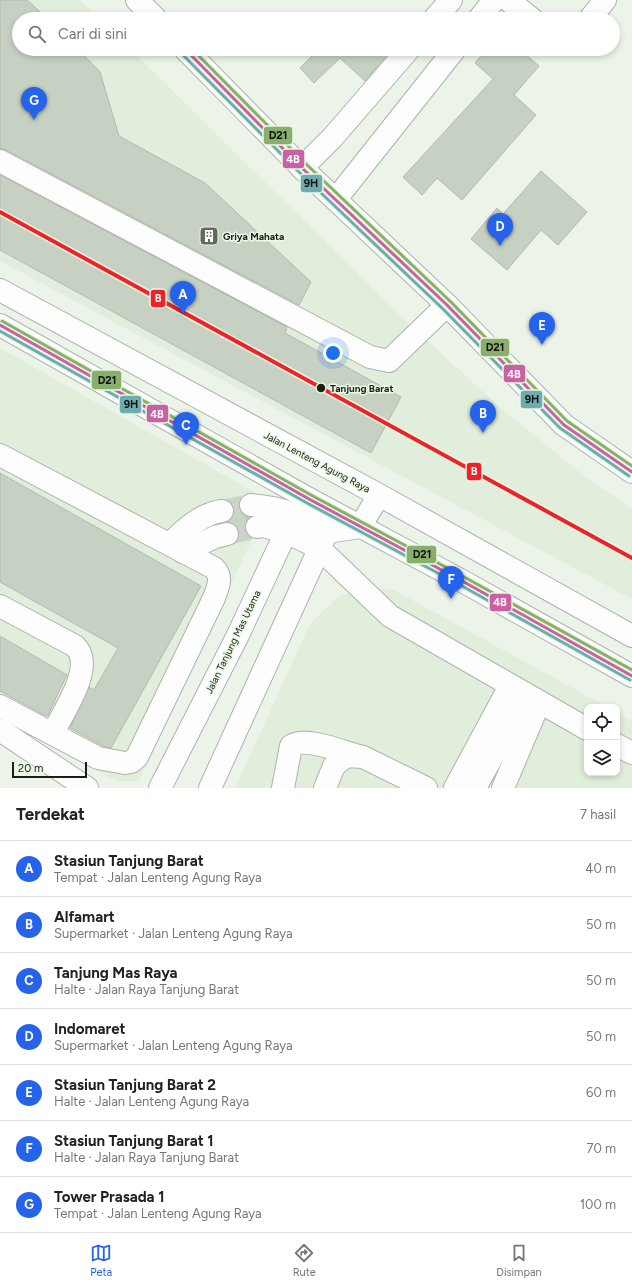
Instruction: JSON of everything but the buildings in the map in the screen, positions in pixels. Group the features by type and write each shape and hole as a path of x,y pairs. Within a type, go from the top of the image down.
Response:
{"main road":[{"path":"137,0 149,12"},
{"path":"440,12 451,0"},
{"path":"485,12 494,0"},
{"path":"508,0 523,12"},
{"path":"596,12 605,0"},
{"path":"192,56 302,168 447,305 564,425 632,472"},
{"path":"302,168 333,137 403,56"},
{"path":"336,199 449,56"},
{"path":"0,162 370,357 389,361 447,305"},
{"name":"Jalan Lenteng Agung Raya","path":"0,290 379,495 632,636"},
{"path":"0,325 297,515 323,540 390,616 584,727"},
{"path":"0,455 214,568 218,573 219,585 137,757 131,762 125,763 104,760 0,706"},
{"path":"210,788 323,540 360,527 379,495"},
{"path":"251,505 273,507 297,515 360,527 464,582 632,676"},
{"path":"176,548 181,532 197,520 214,512 222,511"},
{"path":"257,526 263,526 297,515"},
{"name":"Jalan Tanjung Mas Utama","path":"160,788 297,515"},
{"path":"176,548 227,534"},
{"path":"0,606 75,646 80,651 83,667 79,680 53,734"},
{"path":"455,788 525,694"},
{"path":"475,788 525,694"},
{"path":"502,788 525,694"},
{"path":"0,730 87,788"},
{"path":"283,788 291,746 296,742 306,742 363,757 426,788"},
{"path":"620,747 632,753"},
{"path":"325,788 334,766 346,756 363,757"}],"shaded area":[{"path":"0,0 80,0 92,12 12,12 12,56 137,56 409,324 502,409 582,474 632,509 632,599 0,261"},
{"path":"0,348 270,501 139,781 116,781 0,718"},
{"path":"363,588 394,590 602,704 584,704 584,776 620,776 620,714 632,721 632,788 235,788 310,624 338,597"}],"tunnel":[{"path":"222,511 251,505"},
{"path":"227,534 257,527"}],"transit line":[{"name":"9H","path":"184,56 299,172 443,309 560,428 629,476"},
{"name":"4B","path":"192,56 302,168 447,305 564,425 632,472"},
{"name":"D21","path":"199,56 306,164 451,302 567,421 632,466"},
{"name":"B","path":"0,212 632,558"},
{"name":"D21","path":"2,321 311,495 466,578 632,670"},
{"name":"4B","path":"0,325 309,499 464,582 632,676"},
{"name":"9H","path":"0,331 307,503 462,586 630,680"}],"place":[{"name":"Tower Prasada 1","path":"34,120"},
{"name":"Griya Mahata","path":"209,236"},
{"name":"Indomaret","path":"500,246"},
{"name":"Stasiun Tanjung Barat","path":"183,314"},
{"name":"Stasiun Tanjung Barat 2","path":"542,345"},
{"name":"Tanjung Barat","path":"321,388"},
{"name":"Alfamart","path":"483,433"},
{"name":"Tanjung Mas Raya","path":"186,445"},
{"name":"Stasiun Tanjung Barat 1","path":"451,599"}]}
